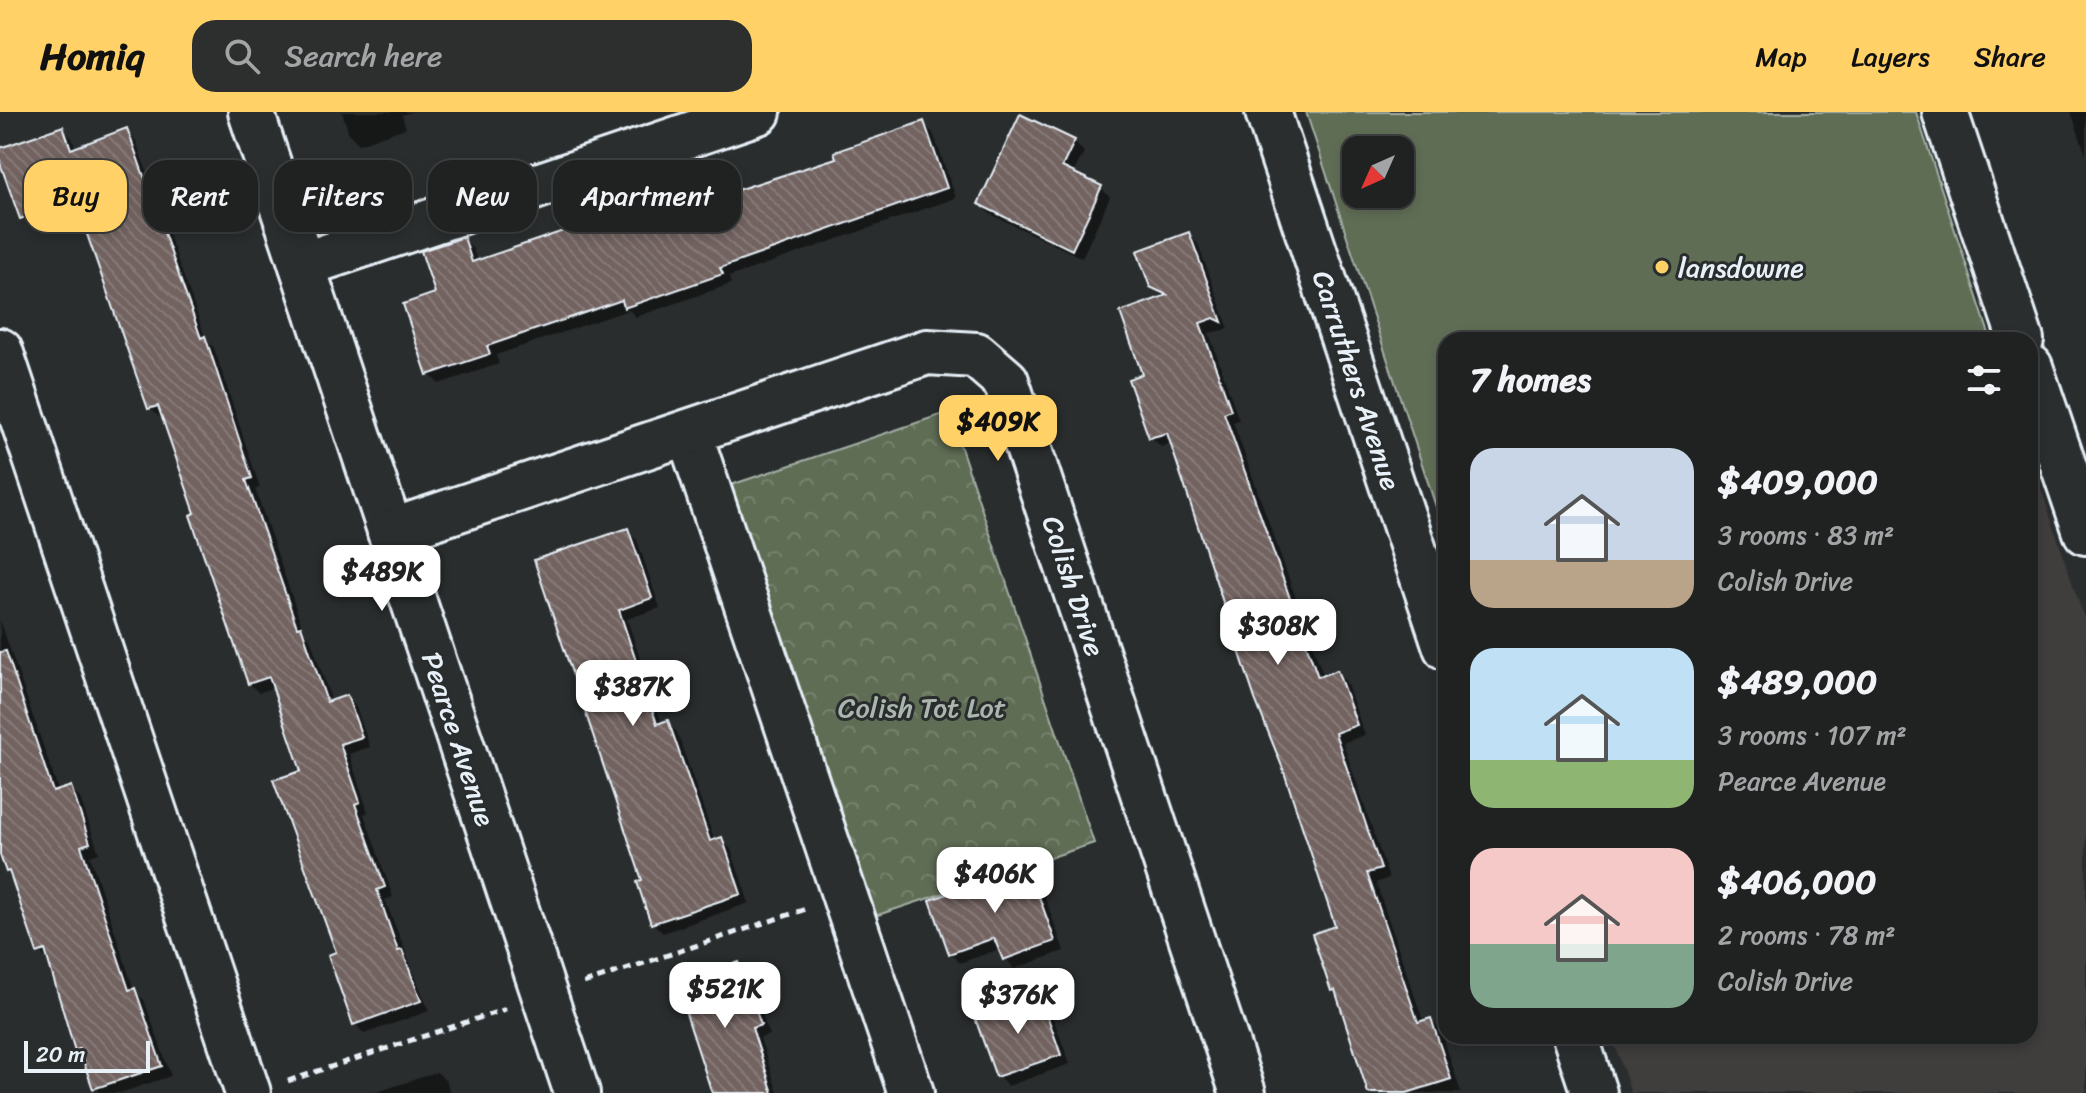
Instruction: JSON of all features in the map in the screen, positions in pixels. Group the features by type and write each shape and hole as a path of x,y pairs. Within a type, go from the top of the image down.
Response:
{"street":[{"name":"Pearce Avenue","path":"251,112 577,1093"},
{"path":"302,265 758,112"},
{"name":"Carruthers Avenue","path":"1268,112 1438,623"},
{"path":"1945,112 2018,332"},
{"path":"0,351 248,1093"},
{"name":"Colish Drive","path":"390,532 927,352 976,355 1006,381 1243,1093"},
{"path":"2038,391 2086,532"},
{"path":"689,433 911,1093"},
{"path":"1578,1044 1594,1093"}],"shaded area":[{"path":"2038,480 2086,624 2086,1093 1631,1093 1615,1044 2038,1044"}],"green space":[{"name":"lansdowne","path":"1306,112 1916,112 1988,332 1438,332 1438,513"},
{"name":"Colish Tot Lot","path":"949,412 1094,843 866,919 722,488"}],"building":[{"path":"1020,114 1075,140 1062,167 1102,186 1072,250 978,204"},
{"path":"924,121 947,188 720,268 723,274 624,308 622,300 487,346 490,354 427,375 403,304 435,293 421,251 464,237 472,262 560,232 741,232 741,189 836,158 834,152"},
{"path":"63,126 71,149 127,128 143,173 143,232 164,232 201,338 205,336 252,478 246,480 297,627 301,626 327,702 347,695 362,737 340,744 360,802 355,804 385,887 377,890 398,951 402,950 421,1001 353,1025 328,955 336,952 273,780 301,771 269,677 248,684 190,515 195,513 158,406 148,409 86,232 127,232 127,160 24,160 24,218 20,219 0,163 0,148"},
{"path":"1189,232 1222,322 1214,318 1200,323 1231,410 1224,413 1318,677 1337,670 1357,725 1335,733 1381,869 1367,873 1418,1022 1431,1018 1451,1079 1407,1093 1368,1093 1335,990 1331,991 1312,934 1335,926 1283,769 1255,699 1167,433 1149,438 1128,379 1142,374 1120,312 1167,295 1150,287 1137,251"},
{"path":"628,528 652,598 619,610 657,724 668,720 710,841 722,837 741,894 651,924 637,882 642,880 534,560"},
{"path":"6,651 53,792 71,786 90,843 81,846 129,990 135,988 162,1066 93,1089 79,1049 75,1051 45,950 37,953 9,871 6,872 0,855 0,652"},
{"path":"1028,866 1055,941 1003,960 994,938 949,954 930,900"},
{"path":"739,962 761,1025 752,1028 773,1093 712,1093 676,983"},
{"path":"1040,995 1061,1055 996,1077 975,1018"}],"place":[{"name":"lansdowne","path":"1662,267"}]}
